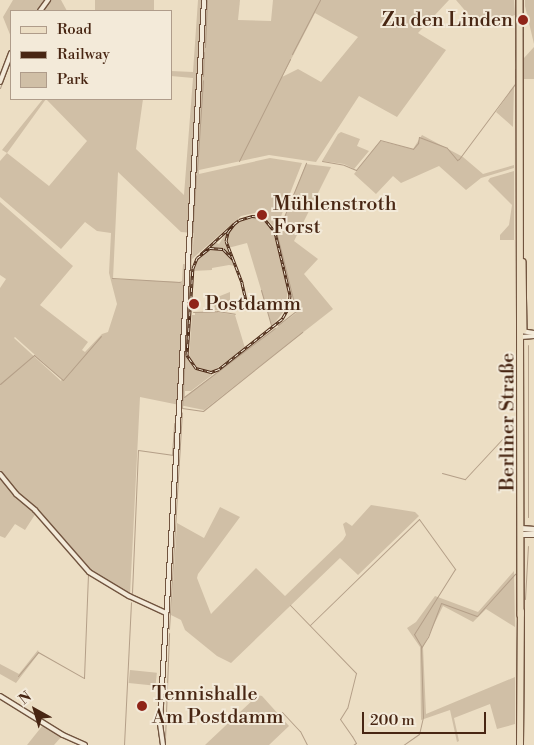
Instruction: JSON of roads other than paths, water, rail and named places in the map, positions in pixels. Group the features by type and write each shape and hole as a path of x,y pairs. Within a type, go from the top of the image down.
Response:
{"main road":[{"name":"Berliner Straße","path":"520,0 522,334 520,745"},
{"path":"522,528 534,529"},
{"path":"522,534 534,534"}],"street":[{"path":"163,745 160,724 166,613 204,0"},
{"path":"0,82 10,56"},
{"path":"522,334 534,334"},
{"path":"0,474 16,494 35,510 89,572 129,596 166,613"},
{"path":"0,696 63,735 85,745"}],"waterway":[{"path":"205,47 207,0"},
{"path":"292,54 320,0"},
{"path":"515,50 516,63"},
{"path":"203,76 204,52"},
{"path":"239,161 290,59"},
{"path":"0,88 10,61"},
{"path":"322,161 344,165 356,170 380,140 413,149 418,143 419,137 447,148 457,160 515,84 515,69"},
{"path":"197,170 203,80"},
{"path":"278,325 296,311 277,234 306,163"},
{"path":"190,269 196,175"},
{"path":"188,312 190,276"},
{"path":"112,278 180,282"},
{"path":"261,290 271,326"},
{"path":"193,312 217,311 235,314"},
{"path":"187,316 182,408 203,411 302,332"},
{"path":"184,397 275,328"},
{"path":"0,384 34,355 63,380 101,336"},
{"path":"528,345 528,517"},
{"path":"169,629 182,412"},
{"path":"132,593 138,450 172,455 174,423"},
{"path":"442,473 465,479 504,437 511,435"},
{"path":"310,625 419,519 455,569 414,634 421,646 423,717 419,734 403,745"},
{"path":"525,599 528,546"},
{"path":"18,676 38,652 84,678 88,574"},
{"path":"421,648 428,637 441,603 477,616 515,574"},
{"path":"124,745 131,602"},
{"path":"290,605 356,673 347,708 340,719 356,743 353,745"},
{"path":"165,739 169,633"},
{"path":"282,712 300,731 307,745"}],"railway":[{"path":"201,254 234,224 239,220 252,216 263,217 275,232 290,295 289,307 282,319 219,369 211,372 196,368 187,355 193,268 197,258 210,248 223,249 233,259 226,241 228,232 234,224"},
{"path":"233,259 242,283 248,308"}],"place":[{"name":"Zu den Linden","path":"523,20"},
{"name":"Mühlenstroth Forst","path":"262,215"},
{"name":"Postdamm","path":"194,304"},
{"name":"Tennishalle Am Postdamm","path":"142,706"}]}
